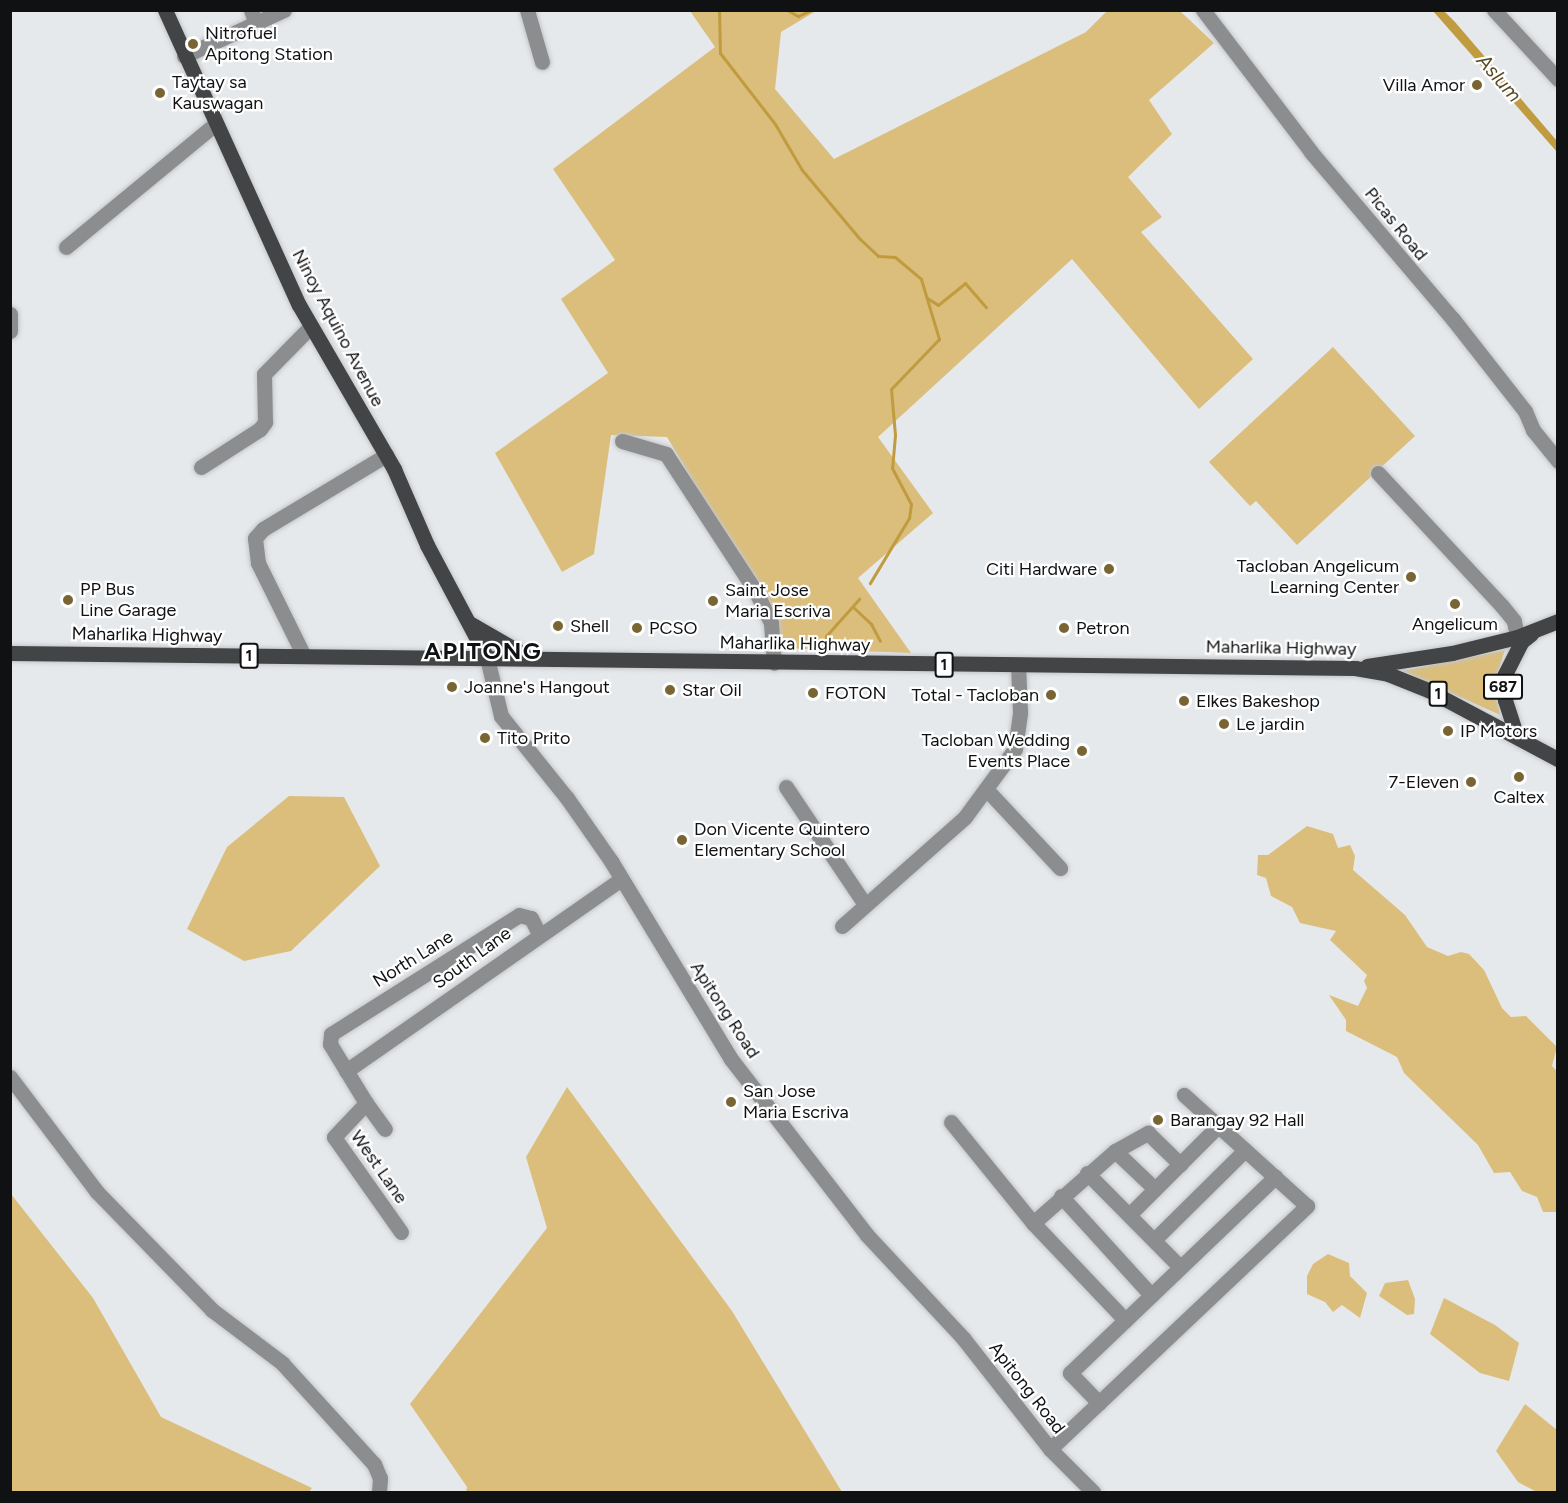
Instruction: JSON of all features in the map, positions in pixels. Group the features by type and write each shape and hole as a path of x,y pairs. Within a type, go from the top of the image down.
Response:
{"main road":[{"name":"Ninoy Aquino Avenue","path":"165,10 215,124 311,326 386,455 464,618 487,658"},
{"path":"464,618 496,642 533,658"},
{"name":"687","path":"1355,668 1435,657 1517,637 1557,621"},
{"name":"687","path":"1516,734 1504,700 1504,676 1521,642 1535,631"},
{"name":"Maharlika Highway","path":"10,654 1355,668 1408,681 1516,734 1557,759"}],"street":[{"path":"184,56 254,17 284,10"},
{"path":"527,10 542,62"},
{"name":"Picas Road","path":"1203,10 1311,152 1452,318 1525,411 1533,430 1557,459"},
{"path":"1501,13 1557,79"},
{"path":"66,247 215,124"},
{"path":"10,314 10,331"},
{"path":"201,467 261,429 265,422 264,374 311,326"},
{"path":"622,441 666,454 756,592 771,623 774,663"},
{"path":"304,656 258,563 255,538 263,529 386,455"},
{"path":"1378,473 1502,606 1514,621 1517,637"},
{"name":"Apitong Road","path":"487,658 501,716 567,798 621,879 731,1059 867,1235 963,1338 1050,1449 1093,1492"},
{"path":"842,926 864,903 965,816 987,790 1016,748 1020,712 1018,665"},
{"path":"786,787 864,903"},
{"path":"987,790 1060,868"},
{"name":"South Lane","path":"346,1071 539,934 621,879"},
{"name":"North Lane","path":"329,1038 519,915 531,918 539,934"},
{"name":"West Lane","path":"329,1038 366,1103 334,1137 401,1232"},
{"path":"10,1077 97,1192 212,1310 282,1363 374,1464 380,1478 379,1492"},
{"path":"1050,1449 1307,1206 1184,1095"},
{"path":"366,1103 385,1129"},
{"path":"951,1122 1033,1223 1125,1320"},
{"path":"1129,1215 1218,1126"},
{"path":"1033,1223 1115,1150 1148,1133 1180,1164"},
{"path":"1115,1150 1155,1189"},
{"path":"1154,1240 1245,1150"},
{"path":"1087,1173 1180,1267"},
{"path":"1099,1403 1070,1373 1275,1177"},
{"path":"1061,1196 1151,1295"}],"shaded area":[{"path":"690,11 816,11 781,32 775,89 834,159 1086,32 1107,11 1180,11 1214,43 1149,100 1172,134 1128,177 1162,217 1141,232 1253,359 1199,409 1072,259 878,437 933,513 858,578 911,653 778,648 774,618 667,437 611,435 594,554 562,572 495,453 608,373 561,299 615,260 553,169 715,47"},
{"path":"1333,347 1415,436 1297,545 1256,501 1250,506 1209,462"},
{"path":"1505,650 1494,684 1500,715 1402,671"},
{"path":"289,796 344,797 380,866 291,951 244,961 187,929 227,847"},
{"path":"1307,826 1333,834 1338,848 1350,845 1355,856 1353,870 1405,915 1427,947 1448,956 1461,952 1469,954 1484,970 1502,1008 1511,1017 1526,1016 1557,1047 1552,1066 1558,1072 1557,1212 1543,1212 1537,1197 1522,1191 1510,1172 1494,1173 1478,1145 1404,1073 1397,1057 1346,1031 1346,1020 1329,995 1358,1006 1367,988 1364,981 1367,975 1330,940 1336,931 1300,923 1292,907 1271,896 1266,878 1257,875 1258,855 1268,855"},
{"path":"567,1087 732,1311 842,1492 466,1492 467,1487 410,1404 547,1228 526,1157"},
{"path":"11,1194 93,1298 161,1417 312,1488 309,1492 11,1492"},
{"path":"1328,1254 1349,1263 1350,1276 1367,1293 1360,1318 1342,1305 1333,1312 1325,1302 1307,1294 1307,1276 1313,1264"},
{"path":"1408,1280 1415,1299 1414,1314 1407,1315 1379,1296 1385,1283"},
{"path":"1444,1298 1495,1325 1519,1343 1509,1381 1480,1373 1430,1334"},
{"path":"1525,1404 1557,1430 1557,1492 1537,1492 1518,1482 1496,1451"}],"water":[{"name":"Aslum","path":"1433,11 1444,11 1455,22 1557,141 1557,152"}],"waterway":[{"path":"719,10 720,53 775,124 802,170 860,239 878,256 895,257 921,279 939,339 891,389 895,435 892,468 911,504 909,518 870,583"},
{"path":"787,10 798,16 811,10"},
{"path":"927,298 938,305 965,283 986,307"},
{"path":"827,641 826,636 859,599"},
{"path":"853,607 871,624 880,641"}],"place":[{"name":"Nitrofuel Apitong Station","path":"193,44"},
{"name":"Villa Amor","path":"1477,85"},
{"name":"Taytay sa Kauswagan","path":"160,93"},
{"name":"Citi Hardware","path":"1109,569"},
{"name":"Tacloban Angelicum Learning Center","path":"1411,577"},
{"name":"PP Bus Line Garage","path":"68,600"},
{"name":"Saint Jose Maria Escriva","path":"713,601"},
{"name":"Angelicum","path":"1455,604"},
{"name":"Shell","path":"558,626"},
{"name":"PCSO","path":"637,628"},
{"name":"Petron","path":"1064,628"},
{"name":"Joanne's Hangout","path":"452,687"},
{"name":"Star Oil","path":"670,690"},
{"name":"FOTON","path":"813,693"},
{"name":"Total - Tacloban","path":"1051,695"},
{"name":"Elkes Bakeshop","path":"1184,701"},
{"name":"Le jardin","path":"1224,724"},
{"name":"IP Motors","path":"1448,731"},
{"name":"Tito Prito","path":"485,738"},
{"name":"Tacloban Wedding Events Place","path":"1082,751"},
{"name":"Caltex","path":"1519,777"},
{"name":"7-Eleven","path":"1471,782"},
{"name":"Don Vicente Quintero Elementary School","path":"682,840"},
{"name":"San Jose Maria Escriva","path":"731,1102"},
{"name":"Barangay 92 Hall","path":"1158,1120"}],"district":[{"name":"APITONG","path":"483,651"}]}
